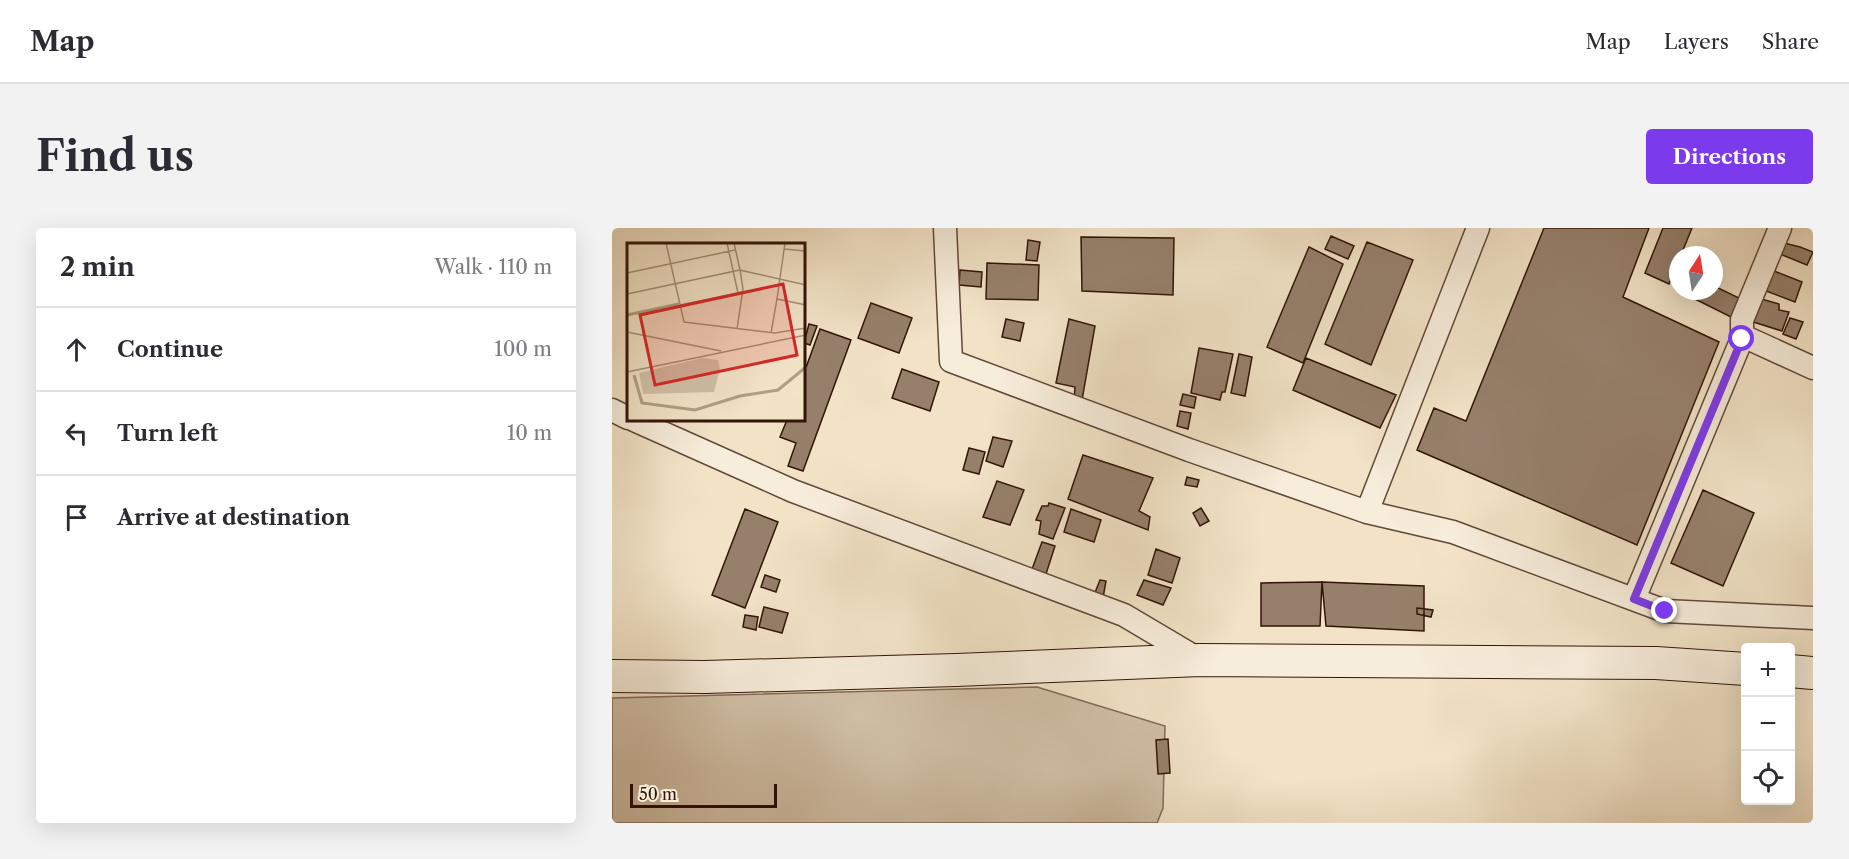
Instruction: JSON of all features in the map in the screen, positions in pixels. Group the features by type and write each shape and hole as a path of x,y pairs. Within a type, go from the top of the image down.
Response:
{"street":[{"path":"945,228 951,361 1189,450 1367,512 1453,532 1665,611 1813,618"},
{"path":"1367,512 1478,228"},
{"path":"1634,599 1742,339 1742,320 1779,228"},
{"path":"1742,339 1743,336 1813,368"},
{"path":"612,410 627,418"},
{"path":"638,422 793,491 1124,615 1200,660"},
{"path":"612,676 704,677 1200,660 1656,663 1741,669"},
{"path":"1795,671 1813,673"}],"shaded area":[{"path":"1037,687 1165,726 1163,808 1157,823 612,823 612,698"}],"building":[{"path":"1544,228 1649,228 1623,297 1719,342 1637,545 1417,450 1434,408 1466,421"},
{"path":"1663,228 1692,228 1685,246 1669,246 1669,284 1645,273"},
{"path":"1331,236 1354,246 1348,259 1325,249"},
{"path":"1081,237 1174,238 1173,295 1082,291"},
{"path":"1028,240 1040,242 1037,261 1026,260"},
{"path":"1367,242 1413,260 1371,365 1325,344"},
{"path":"1780,242 1813,252 1807,265 1775,252"},
{"path":"1309,247 1343,264 1303,363 1267,347"},
{"path":"987,263 1039,265 1038,300 986,299"},
{"path":"1769,269 1802,282 1795,302 1761,289"},
{"path":"960,270 982,272 981,287 959,285"},
{"path":"1723,290 1739,298 1731,317 1697,300 1723,300"},
{"path":"1758,298 1779,304 1779,310 1789,312 1782,331 1750,321"},
{"path":"871,303 912,318 899,353 858,338"},
{"path":"1790,318 1803,322 1796,339 1783,334"},
{"path":"1006,319 1024,323 1020,341 1002,337"},
{"path":"1069,319 1095,326 1082,400 1074,400 1075,387 1056,383"},
{"path":"809,324 817,326 810,345 806,344"},
{"path":"820,329 851,340 803,471 788,466 796,443 780,437 786,422 806,422 806,368"},
{"path":"1199,348 1233,354 1225,392 1222,392 1220,400 1191,393"},
{"path":"1239,354 1252,357 1245,396 1231,393"},
{"path":"1306,358 1396,395 1380,428 1293,390"},
{"path":"902,369 939,382 930,411 892,398"},
{"path":"1183,394 1196,397 1194,408 1180,405"},
{"path":"1180,411 1191,413 1188,429 1177,426"},
{"path":"993,437 1012,441 1003,467 986,461"},
{"path":"969,448 985,452 979,474 963,470"},
{"path":"1083,455 1153,478 1139,511 1150,517 1148,530 1068,499"},
{"path":"1187,477 1199,480 1197,487 1185,485"},
{"path":"997,481 1024,490 1010,525 983,517"},
{"path":"1703,490 1754,513 1723,586 1671,563"},
{"path":"1049,503 1065,508 1053,539 1039,534 1041,521 1036,520 1042,506 1048,506"},
{"path":"1201,508 1209,521 1200,526 1193,513"},
{"path":"745,509 778,522 745,608 712,595"},
{"path":"1071,509 1101,520 1094,542 1064,532"},
{"path":"1042,542 1055,546 1045,577 1031,572"},
{"path":"1156,549 1180,558 1172,583 1148,575"},
{"path":"765,575 780,580 776,592 761,587"},
{"path":"1100,580 1106,581 1103,598 1094,595"},
{"path":"1144,580 1171,588 1163,605 1137,595"},
{"path":"1322,582 1320,626 1261,626 1261,583"},
{"path":"1322,582 1424,586 1424,631 1326,626"},
{"path":"764,607 788,613 782,633 759,627"},
{"path":"1417,608 1433,610 1431,617 1417,614"},
{"path":"745,615 758,617 756,630 743,627"},
{"path":"1168,739 1170,773 1158,774 1156,740"}],"route":[{"path":"1665,611 1634,599 1742,339"}]}
